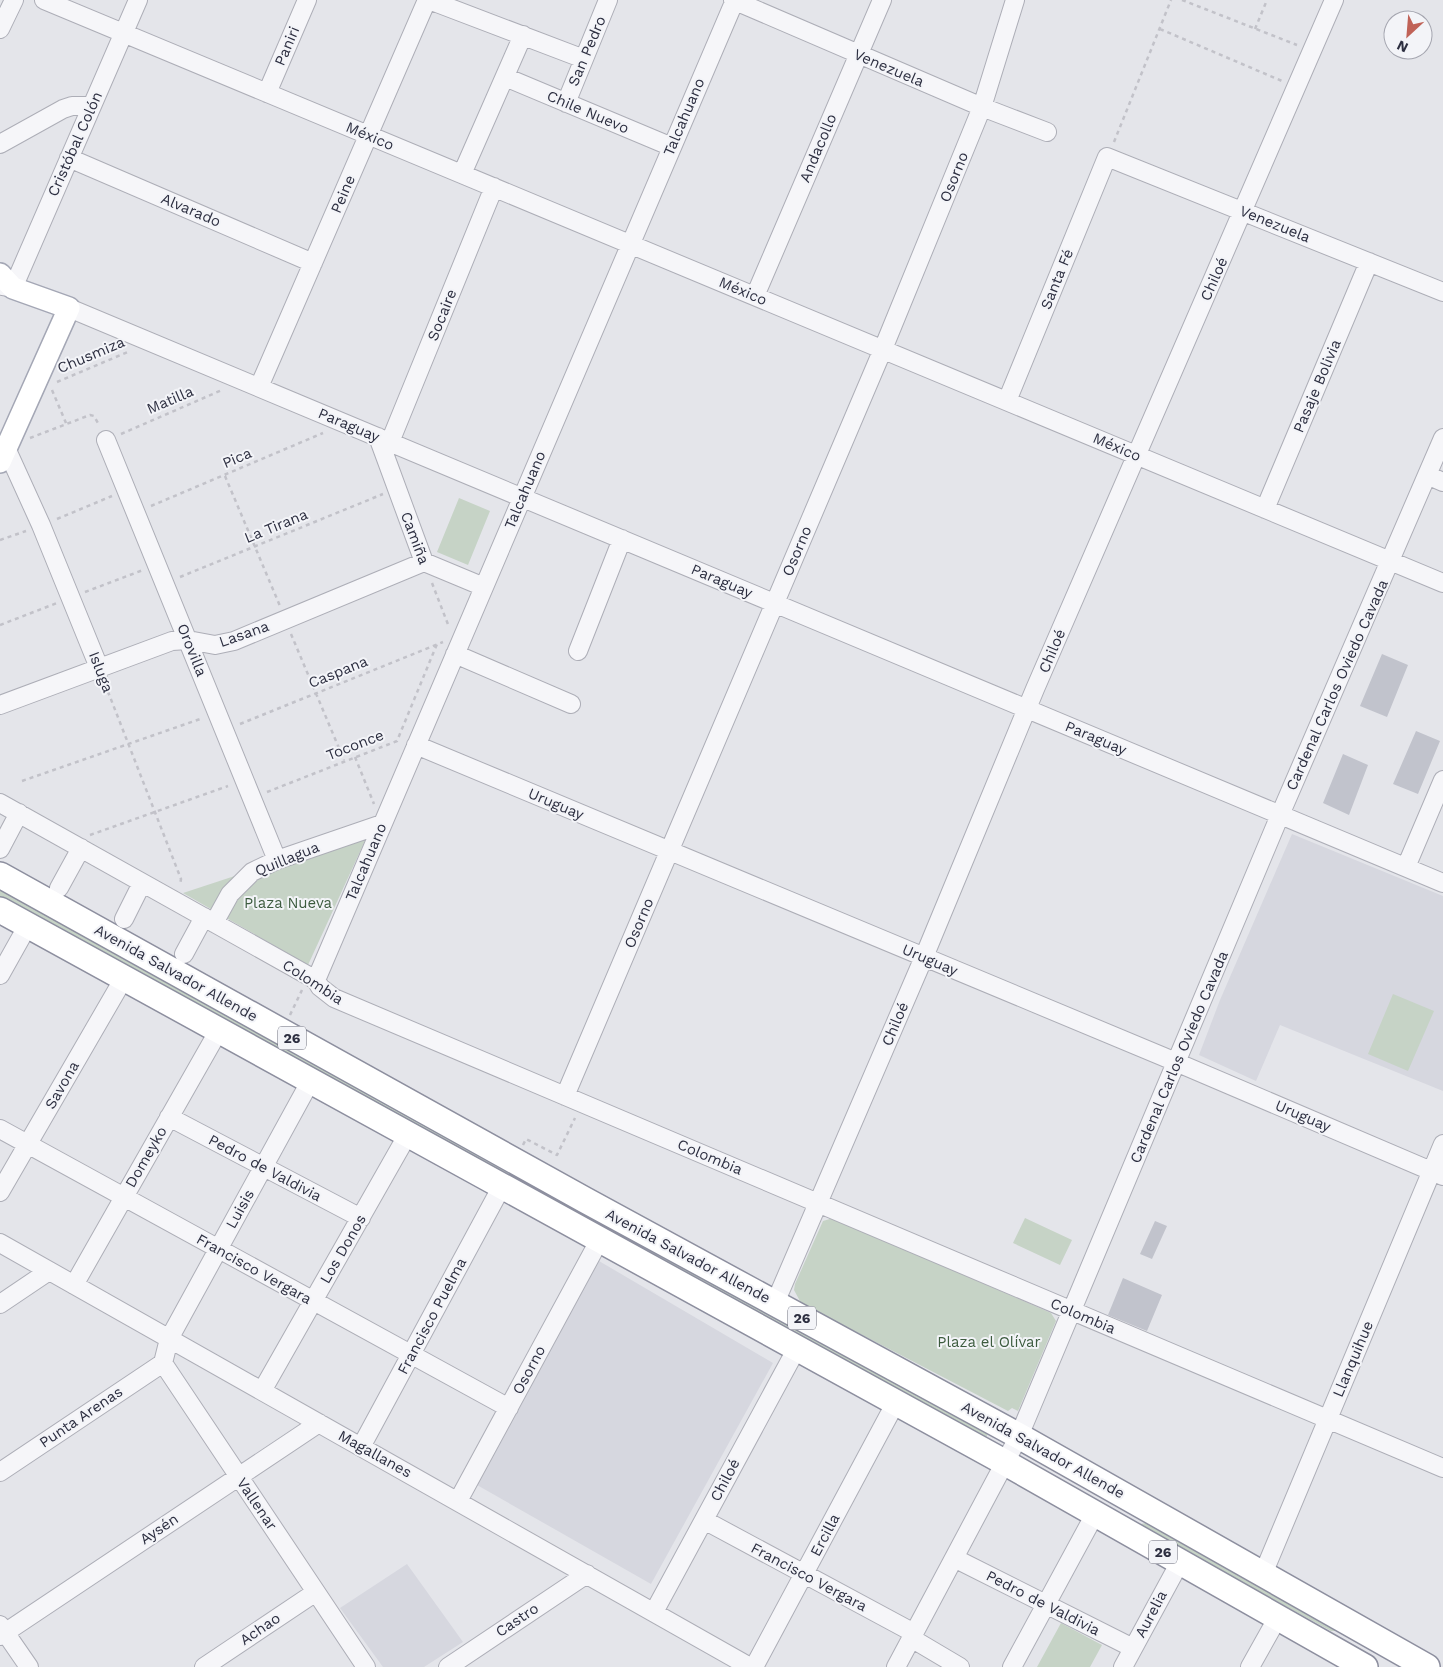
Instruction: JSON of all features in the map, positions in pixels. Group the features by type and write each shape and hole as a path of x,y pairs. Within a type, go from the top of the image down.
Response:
{"highway":[{"name":"Avenida Salvador Allende","path":"0,875 515,1161 1019,1436 1427,1667"},
{"name":"Avenida Salvador Allende","path":"0,910 896,1402 1365,1667"}],"main road":[{"name":"Paraguay","path":"4,282 70,308"},
{"path":"3,455 70,308"}],"street":[{"path":"0,30 14,0"},
{"name":"México","path":"44,0 1443,583"},
{"name":"Cristóbal Colón","path":"4,282 69,158 138,0"},
{"name":"Paniri","path":"267,93 308,0"},
{"path":"428,0 584,59"},
{"name":"Peine","path":"252,384 313,263 428,0"},
{"name":"San Pedro","path":"566,102 608,0"},
{"name":"Venezuela","path":"734,0 858,55 1047,132"},
{"name":"Talcahuano","path":"312,978 382,824 457,643 484,587 734,0"},
{"name":"Andacollo","path":"754,296 882,0"},
{"name":"Osorno","path":"565,1096 883,349 982,107 1015,0"},
{"name":"Chiloé","path":"775,1303 924,958 1027,709 1136,455 1244,212 1334,0"},
{"path":"462,174 523,36"},
{"name":"Chile Nuevo","path":"505,77 672,147"},
{"path":"0,144 63,109 72,106 92,106"},
{"name":"Venezuela","path":"1107,157 1443,292"},
{"name":"Santa Fé","path":"1007,401 1107,157"},
{"name":"Alvarado","path":"69,158 313,263"},
{"name":"Socaire","path":"384,440 494,187"},
{"name":"Pasaje Bolivia","path":"1265,509 1369,262"},
{"name":"Paraguay","path":"70,308 1443,883"},
{"name":"Cardenal Carlos Oviedo Cavada","path":"896,1667 1019,1436 1280,815 1391,562 1435,479 1443,438"},
{"name":"Orovilla","path":"106,440 277,860"},
{"name":"Camiña","path":"384,440 396,489 424,562"},
{"name":"Isluga","path":"3,455 42,525 100,670"},
{"path":"578,651 622,539"},
{"path":"424,562 484,587"},
{"name":"Lasana","path":"0,706 100,670 162,644 179,640 215,645 234,641 424,562"},
{"path":"457,643 571,704"},
{"name":"Uruguay","path":"416,745 1177,1062 1437,1174"},
{"path":"1406,867 1443,780"},
{"name":"Colombia","path":"0,802 82,843 142,883 312,978 334,998 1443,1468"},
{"path":"0,849 19,813"},
{"name":"Quillagua","path":"184,954 244,878 277,860 382,824"},
{"path":"59,888 82,843"},
{"path":"124,919 142,883"},
{"path":"0,975 28,925"},
{"name":"Savona","path":"0,1192 124,978"},
{"name":"Domeyko","path":"74,1285 219,1030"},
{"name":"Luisis","path":"169,1339 311,1080"},
{"name":"Pedro de Valdivia","path":"169,1117 360,1218"},
{"name":"Francisco Vergara","path":"0,1129 509,1408"},
{"name":"Los Donos","path":"262,1391 408,1134"},
{"name":"Llanquihue","path":"1263,1574 1327,1420 1437,1174 1443,1144"},
{"name":"Francisco Puelma","path":"362,1446 502,1186"},
{"name":"Osorno","path":"458,1501 600,1239"},
{"name":"Magallanes","path":"0,1243 750,1667"},
{"path":"0,1304 49,1271"},
{"path":"163,1363 169,1339"},
{"name":"Chiloé","path":"654,1612 797,1348"},
{"name":"Punta Arenas","path":"0,1472 163,1363"},
{"name":"Vallenar","path":"163,1363 366,1667"},
{"name":"Ercilla","path":"754,1667 896,1402"},
{"name":"Aysén","path":"2,1631 319,1423"},
{"path":"1012,1667 1095,1514"},
{"name":"Francisco Vergara","path":"704,1520 804,1574 912,1636 960,1667"},
{"name":"Pedro de Valdivia","path":"954,1558 1133,1648"},
{"name":"Aurelia","path":"1123,1667 1180,1562"},
{"name":"Castro","path":"448,1667 587,1574"},
{"name":"Achao","path":"204,1667 316,1592"},
{"path":"1250,1667 1278,1617"},
{"path":"2,1631 29,1667"}],"path":[{"path":"1107,157 1171,0"},
{"path":"1182,0 1312,51"},
{"path":"1256,29 1267,0"},
{"path":"1160,29 1298,86"},
{"name":"Chusmiza","path":"66,424 50,385 151,342"},
{"name":"Matilla","path":"106,440 252,384"},
{"path":"3,455 66,424 92,415"},
{"name":"Pica","path":"136,512 345,423"},
{"name":"La Tirana","path":"165,584 396,489"},
{"path":"0,540 127,490"},
{"name":"Camiña","path":"424,562 457,643"},
{"name":"Caspana","path":"224,731 437,644 457,643"},
{"name":"Toconce","path":"252,799 397,740 437,644"},
{"name":"Isluga","path":"100,670 181,879 173,900"},
{"path":"22,781 217,713"},
{"path":"355,757 382,824"},
{"path":"82,843 154,813 244,780"},
{"path":"281,1032 312,978"},
{"path":"515,1161 526,1139 557,1155 583,1103"}],"shaded area":[{"path":"1292,834 1443,896 1443,1091 1280,1025 1256,1081 1199,1055 1220,1000"},
{"path":"599,1261 773,1363 651,1584 477,1485"},
{"path":"407,1564 463,1642 424,1667 383,1667 340,1608"}],"green space":[{"path":"459,498 490,511 468,565 437,552"},
{"name":"Plaza Nueva","path":"369,832 308,965 183,893"},
{"path":"0,886 988,1433 985,1440 0,897"},
{"path":"1393,994 1434,1011 1408,1071 1368,1054"},
{"name":"Plaza el Olívar","path":"833,1218 1051,1313 1056,1321 1018,1411 1012,1408 1008,1411 801,1303 794,1290 795,1284 823,1221"},
{"path":"1025,1218 1072,1240 1060,1265 1013,1243"},
{"path":"1147,1523 1333,1625 1338,1631 1331,1631 1141,1527 1140,1524"},
{"path":"1061,1623 1102,1645 1090,1667 1037,1667"}],"building":[{"path":"1382,654 1408,665 1387,717 1360,706"},
{"path":"1416,731 1440,741 1418,794 1393,784"},
{"path":"1343,754 1368,765 1349,815 1323,803"},
{"path":"1155,1221 1167,1226 1152,1259 1140,1254"},
{"path":"1123,1278 1162,1295 1147,1331 1108,1315"}]}
